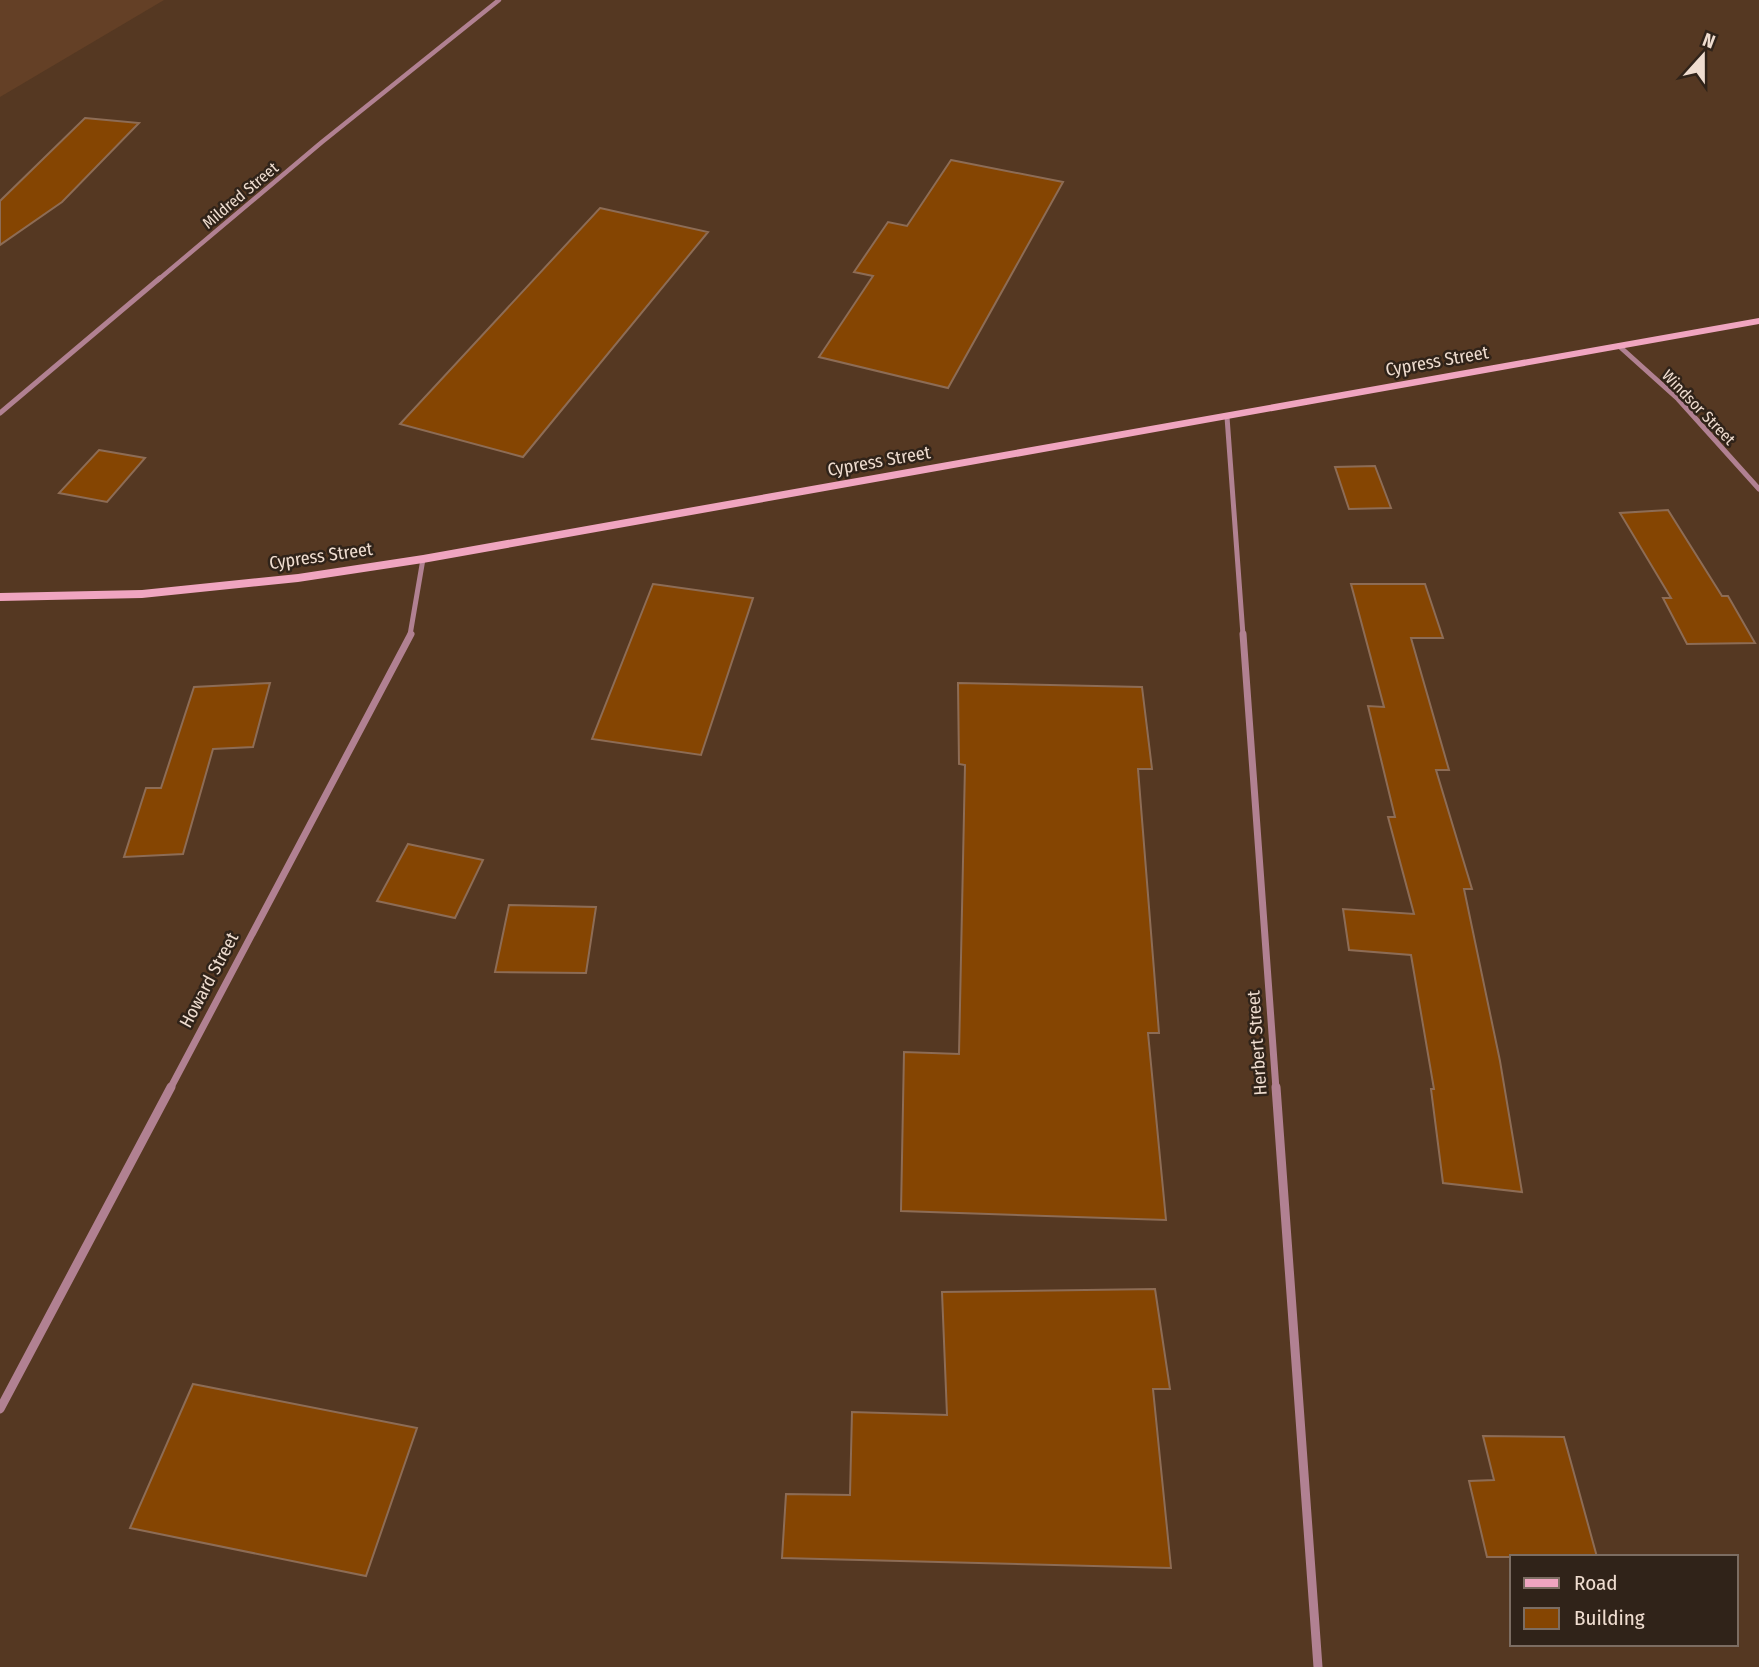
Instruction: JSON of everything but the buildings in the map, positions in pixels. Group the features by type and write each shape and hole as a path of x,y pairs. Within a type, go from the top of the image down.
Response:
{"street":[{"name":"Mildred Street","path":"0,413 322,142 499,0"},
{"name":"Cypress Street","path":"0,597 142,594 298,578 423,559 1759,321"},
{"name":"Windsor Street","path":"1619,346 1678,399 1759,489"},
{"name":"Herbert Street","path":"1227,417 1318,1667"},
{"name":"Howard Street","path":"0,1409 413,630 423,559"}],"shaded area":[{"path":"0,0 164,0 0,97"}]}
